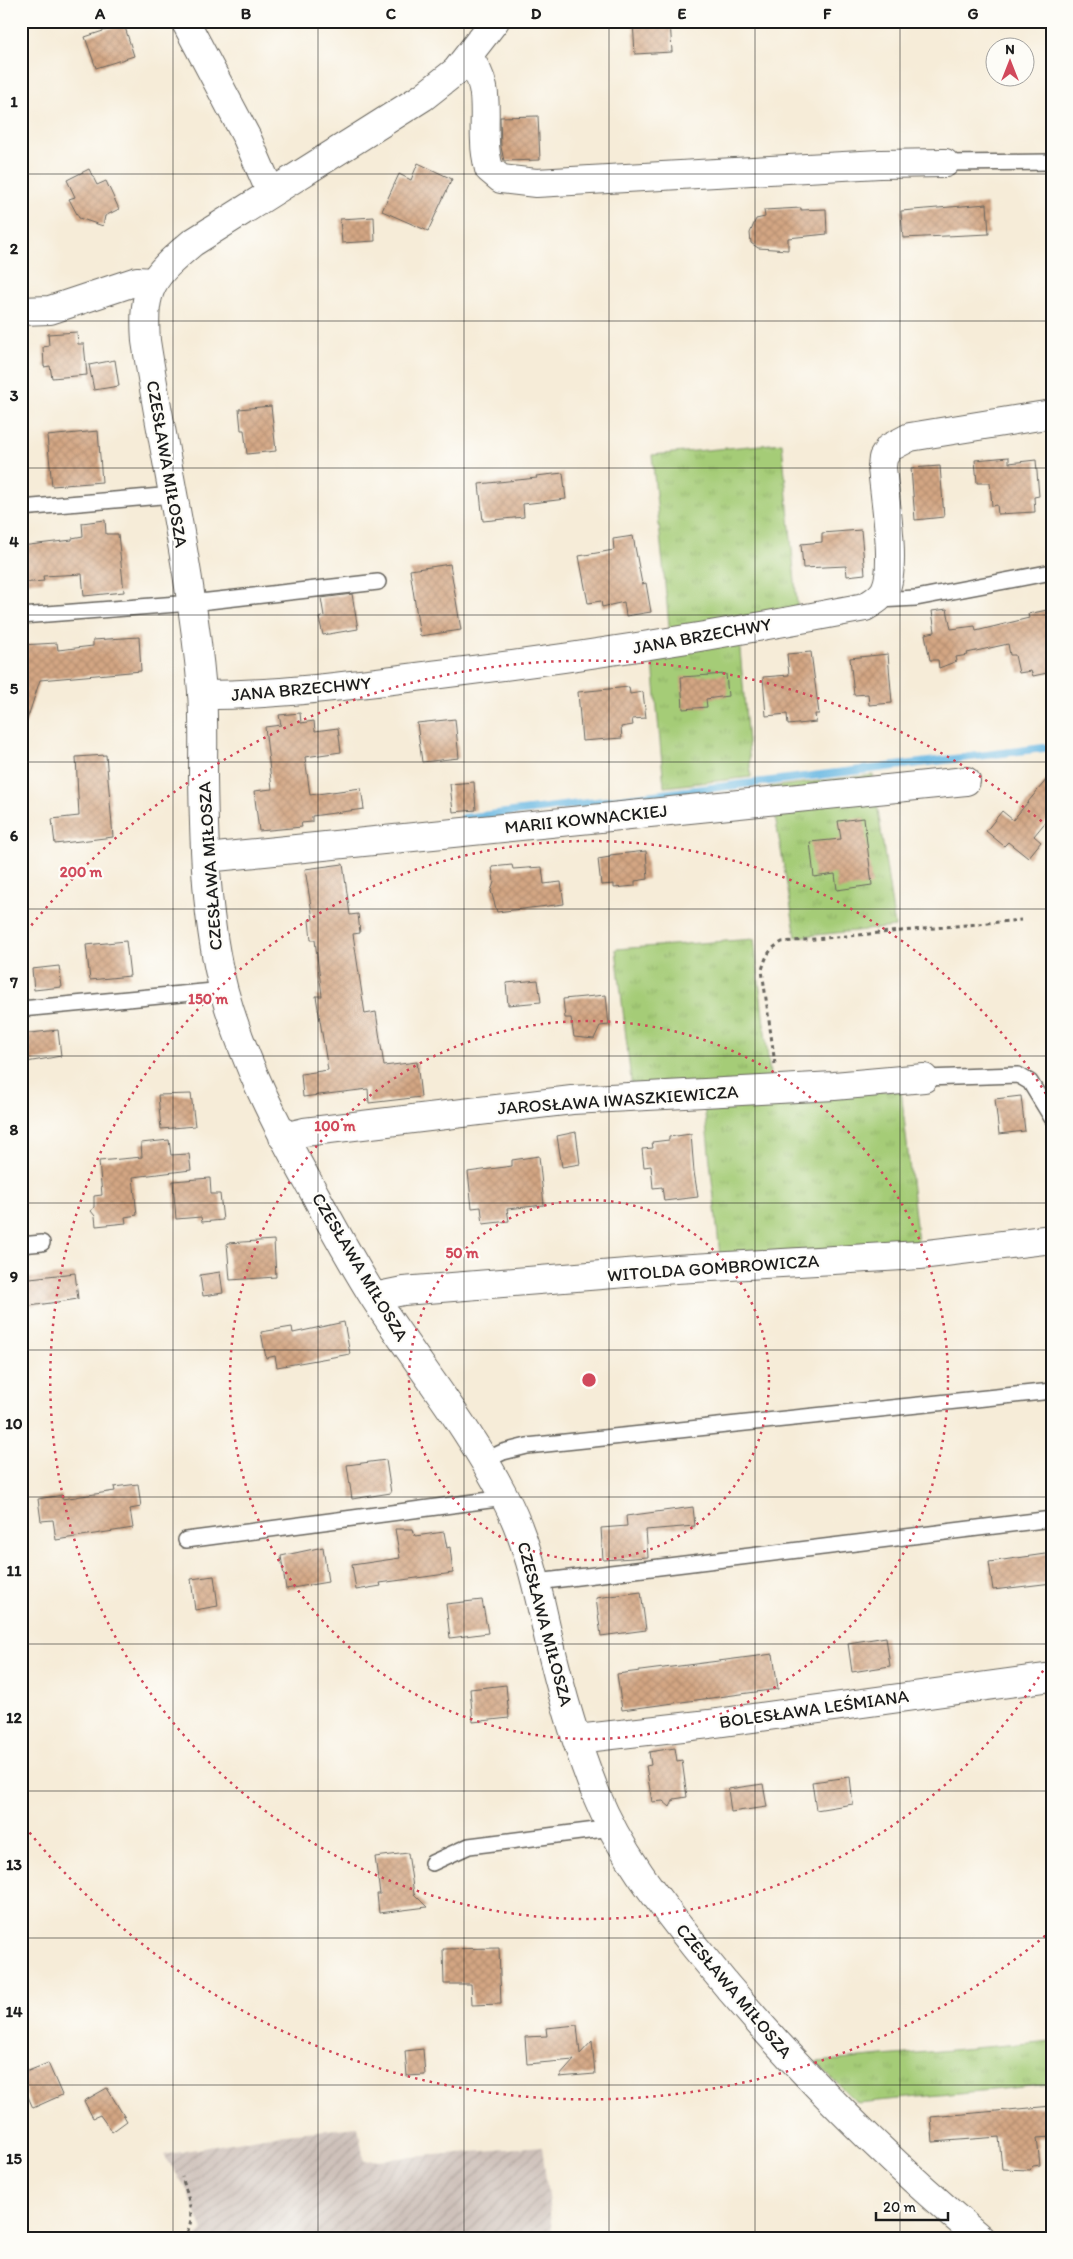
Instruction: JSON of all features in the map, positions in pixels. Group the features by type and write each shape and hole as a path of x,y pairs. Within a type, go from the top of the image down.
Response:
{"street":[{"path":"186,21 247,138 270,191"},
{"name":"CZESŁAWA MIŁOSZA","path":"495,21 456,72 423,97 270,191 192,243 166,264 152,282 144,316 146,341 191,603 202,696 206,858 214,946 238,1038 283,1137 374,1297 484,1461 505,1498 537,1582 550,1644 577,1739 597,1796 612,1828 644,1880 736,1997 816,2085 920,2187 980,2238"},
{"path":"468,57 479,71 485,93 485,144 488,169 501,179 536,183 880,164 945,163"},
{"path":"21,311 50,310 137,281 152,282"},
{"path":"878,600 885,589 889,576 890,560 882,467 883,458 888,448 910,437 1052,414"},
{"name":"JANA BRZECHWY","path":"202,696 244,696 333,688 637,648 864,607 878,600"},
{"name":"MARII KOWNACKIEJ","path":"206,858 966,781"},
{"name":"JAROSŁAWA IWASZKIEWICZA","path":"283,1137 304,1132 572,1100 778,1089 924,1078"},
{"name":"WITOLDA GOMBROWICZA","path":"374,1297 403,1292 676,1269 920,1256 1052,1239"},
{"name":"BOLESŁAWA LEŚMIANA","path":"577,1739 709,1724 1052,1677"}],"lane":[{"path":"945,163 1052,162"},
{"path":"21,508 172,495"},
{"path":"878,600 916,598 1052,572"},
{"path":"21,616 191,603 378,582"},
{"path":"21,1009 224,990"},
{"path":"924,1078 1018,1075 1030,1082 1052,1118"},
{"path":"21,1245 42,1243"},
{"path":"484,1461 504,1452 527,1446 1052,1391"},
{"path":"186,1540 505,1498"},
{"path":"537,1582 1052,1519"},
{"path":"432,1864 469,1846 612,1828"}],"path":[{"path":"778,1089 762,970 766,956 772,947 782,942 1021,920"},
{"path":"182,2177 191,2208 190,2222 182,2238"}],"shaded area":[{"path":"358,2127 364,2161 542,2146 553,2238 194,2238 203,2231 186,2188 164,2155 275,2135"}],"green space":[{"path":"782,443 798,614 670,635 652,455"},
{"path":"739,638 751,777 664,787 652,652"},
{"path":"873,775 895,927 796,937 770,787"},
{"path":"754,939 771,1083 632,1090 616,949"},
{"path":"901,1090 919,1252 721,1265 704,1105"},
{"path":"1052,2041 1052,2084 857,2103 816,2062"}],"building":[{"path":"633,21 670,21 672,52 635,54"},
{"path":"124,24 134,56 96,68 85,37"},
{"path":"538,116 540,160 504,161 501,147 500,117"},
{"path":"418,163 452,179 428,231 382,211 399,174 411,180"},
{"path":"89,169 97,185 106,181 119,209 105,216 103,226 79,218 69,199 75,197 67,180"},
{"path":"987,204 989,234 903,238 901,211"},
{"path":"801,208 801,210 826,209 827,234 788,238 788,250 758,248 751,243 750,233 756,219 765,217 764,210"},
{"path":"374,217 375,241 342,243 340,219"},
{"path":"77,332 78,344 84,344 87,375 52,378 50,366 44,367 43,347 49,346 48,334"},
{"path":"115,360 119,386 94,390 89,365"},
{"path":"271,406 276,451 247,454 244,430 241,430 239,409"},
{"path":"98,431 102,482 52,486 47,436"},
{"path":"1009,457 1009,463 1036,460 1039,496 1034,497 1035,512 998,514 997,505 992,506 990,483 977,483 975,460"},
{"path":"940,466 944,517 915,520 911,468"},
{"path":"563,473 566,499 523,504 524,517 483,521 479,484 537,478 536,476"},
{"path":"105,520 106,534 118,534 124,592 84,596 82,574 43,576 44,581 21,583 21,546 72,540 72,538 83,536 82,523"},
{"path":"861,530 865,574 847,576 846,566 803,568 801,544 822,542 822,533"},
{"path":"633,536 642,584 646,583 651,612 626,616 624,602 602,607 601,601 588,603 579,556 614,550 613,539"},
{"path":"450,564 461,630 420,636 410,570"},
{"path":"352,594 358,629 323,635 319,618 324,616 321,598"},
{"path":"947,609 951,629 975,626 976,631 1029,618 1028,614 1052,609 1052,672 1033,676 1031,671 1019,673 1015,655 1010,655 1008,644 967,653 968,655 956,657 957,661 939,668 938,660 930,660 925,634 935,632 932,611"},
{"path":"139,637 141,671 40,680 25,726 21,725 21,645 57,643 58,650 93,646 93,640"},
{"path":"811,652 819,714 815,714 816,722 788,725 787,714 766,716 763,677 789,675 787,654"},
{"path":"888,654 892,703 869,705 868,694 854,695 850,658"},
{"path":"726,674 728,696 706,699 707,707 683,709 681,677"},
{"path":"629,687 630,694 643,692 646,718 632,719 633,725 621,727 622,738 582,741 578,692"},
{"path":"300,713 301,723 314,721 315,731 338,728 341,752 305,757 310,795 361,788 364,809 312,816 312,822 301,823 302,827 259,831 254,791 272,789 265,727 281,725 279,715"},
{"path":"455,719 459,758 422,762 417,723"},
{"path":"106,755 113,837 55,844 52,819 79,816 76,757"},
{"path":"1052,773 1052,814 1034,836 1041,842 1028,858 1008,842 1004,846 986,831 1002,811 1013,820"},
{"path":"474,782 476,810 453,812 450,784"},
{"path":"864,818 872,885 837,890 835,874 814,877 810,842 841,839 838,821"},
{"path":"646,851 648,879 635,881 635,886 614,888 614,884 601,885 598,859 610,857 610,855"},
{"path":"343,864 350,915 358,914 360,933 353,934 365,1014 376,1012 384,1066 417,1062 421,1097 369,1103 368,1089 303,1097 301,1074 328,1070 316,996 322,996 315,940 311,940 309,920 313,919 305,869"},
{"path":"512,865 513,869 542,867 544,884 561,882 564,904 497,912 491,891 494,882 492,867"},
{"path":"126,941 130,976 90,980 86,945"},
{"path":"59,966 62,987 34,990 32,969"},
{"path":"538,980 541,1002 508,1005 506,983"},
{"path":"606,995 609,1025 600,1026 594,1039 574,1037 571,1018 565,1018 563,999"},
{"path":"58,1030 61,1056 21,1063 21,1034"},
{"path":"191,1094 195,1126 161,1129 158,1095"},
{"path":"1021,1096 1025,1131 999,1134 995,1099"},
{"path":"576,1132 580,1164 562,1167 557,1136"},
{"path":"691,1134 698,1197 664,1201 662,1187 653,1188 651,1166 644,1167 642,1149 653,1148 652,1142"},
{"path":"169,1140 171,1155 189,1154 191,1170 133,1177 137,1215 125,1217 126,1223 96,1226 95,1216 91,1211 94,1207 94,1196 102,1195 99,1161 142,1157 141,1143"},
{"path":"539,1156 544,1205 507,1209 509,1221 483,1224 481,1207 472,1208 468,1172 512,1166 512,1160"},
{"path":"210,1178 211,1194 220,1194 223,1220 202,1222 201,1217 176,1219 173,1181"},
{"path":"274,1240 276,1277 230,1280 227,1243"},
{"path":"220,1272 223,1293 203,1296 200,1275"},
{"path":"75,1273 78,1299 30,1306 29,1303 21,1304 21,1279"},
{"path":"344,1322 350,1354 277,1367 275,1356 266,1358 261,1332 292,1327 293,1333"},
{"path":"386,1460 391,1493 352,1499 347,1465"},
{"path":"138,1484 141,1507 130,1509 133,1528 56,1540 53,1520 41,1521 38,1499 62,1495 62,1499 115,1491 114,1487"},
{"path":"693,1507 695,1526 646,1530 648,1557 603,1560 601,1528 627,1526 626,1516"},
{"path":"395,1529 413,1529 415,1536 444,1532 447,1548 450,1547 453,1573 380,1583 381,1586 356,1590 352,1565 400,1558"},
{"path":"323,1547 328,1582 286,1589 281,1556"},
{"path":"1052,1553 1052,1583 993,1590 989,1562"},
{"path":"214,1576 218,1606 195,1610 191,1579"},
{"path":"641,1592 646,1630 601,1636 596,1598"},
{"path":"482,1600 488,1633 450,1638 446,1604"},
{"path":"886,1637 890,1666 852,1672 848,1643"},
{"path":"773,1654 778,1689 622,1710 617,1674"},
{"path":"506,1685 509,1718 473,1722 470,1689"},
{"path":"675,1748 677,1761 682,1760 687,1797 674,1799 670,1807 663,1801 652,1802 646,1766 651,1765 649,1752"},
{"path":"850,1777 853,1804 816,1810 812,1782"},
{"path":"763,1784 767,1807 731,1812 728,1789"},
{"path":"408,1853 414,1894 427,1907 379,1913 377,1894 380,1894 375,1857"},
{"path":"499,1948 501,2004 472,2005 471,1984 444,1984 443,1949"},
{"path":"577,2025 580,2054 592,2041 595,2074 559,2077 574,2060 527,2064 525,2037 547,2036 546,2028"},
{"path":"423,2049 425,2075 407,2076 405,2051"},
{"path":"48,2063 62,2095 33,2108 21,2081 21,2074"},
{"path":"107,2088 127,2121 112,2132 100,2115 93,2118 84,2101"},
{"path":"1052,2106 1052,2137 1037,2138 1040,2165 1033,2166 1030,2170 1002,2169 999,2137 933,2142 931,2117"}],"waterway":[{"path":"464,818 1052,747"}]}
